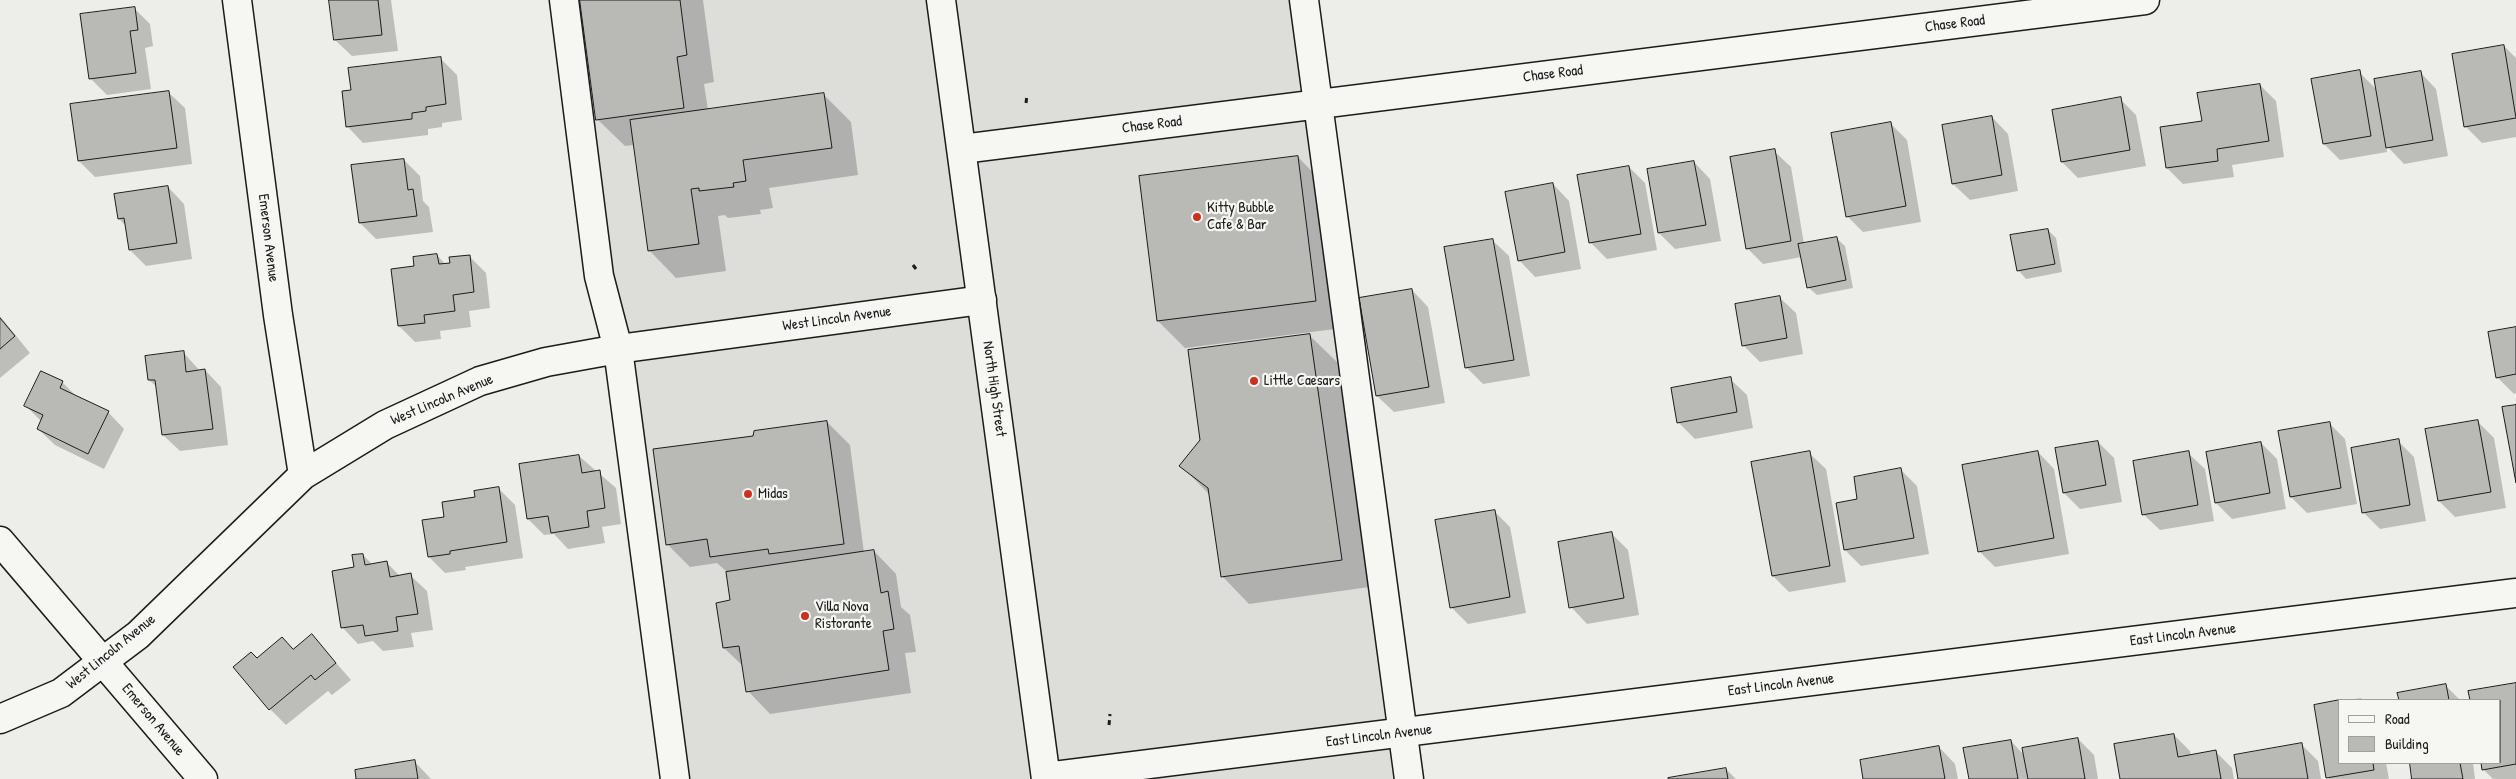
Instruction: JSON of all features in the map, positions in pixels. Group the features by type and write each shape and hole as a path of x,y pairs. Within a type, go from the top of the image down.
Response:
{"street":[{"name":"Emerson Avenue","path":"237,0 278,314 302,475"},
{"path":"564,0 599,276 618,349 675,779"},
{"name":"North High Street","path":"941,0 1046,778"},
{"path":"1304,0 1409,779"},
{"name":"Chase Road","path":"962,149 2145,0"},
{"name":"West Lincoln Avenue","path":"0,719 61,693 138,635 302,475 385,424 480,381 546,362 618,349 982,300"},
{"name":"Emerson Avenue","path":"0,541 203,779"},
{"name":"East Lincoln Avenue","path":"1046,778 2516,593"}],"path":[{"path":"1026,103 1027,95"},
{"path":"913,265 916,270"},
{"path":"1109,725 1110,714"}],"shaded area":[{"path":"553,0 1304,0 1409,779 661,779 605,358"}],"building":[{"path":"329,0 378,0 382,35 334,40"},
{"path":"580,0 680,0 687,55 677,57 684,108 596,120"},
{"path":"135,7 138,30 130,31 136,73 89,79 80,14"},
{"path":"2504,45 2516,118 2464,127 2452,54"},
{"path":"441,57 446,104 426,107 426,111 412,113 412,119 346,127 342,91 351,90 348,68"},
{"path":"2360,70 2371,136 2323,144 2311,79"},
{"path":"2421,71 2433,140 2386,148 2374,79"},
{"path":"2260,84 2269,141 2217,149 2218,161 2166,168 2160,127 2202,121 2197,93"},
{"path":"169,91 177,148 78,161 70,104"},
{"path":"824,93 832,148 743,160 746,181 733,183 734,187 699,191 699,188 691,189 699,244 648,251 630,120"},
{"path":"2121,97 2130,150 2061,162 2052,110"},
{"path":"1992,116 2002,175 1952,184 1942,125"},
{"path":"1891,122 1906,206 1846,217 1831,133"},
{"path":"1775,149 1791,241 1746,249 1730,157"},
{"path":"1298,156 1316,301 1157,321 1139,176"},
{"path":"404,159 408,190 413,189 417,216 359,223 351,165"},
{"path":"1694,161 1706,225 1658,233 1647,169"},
{"path":"1629,166 1641,234 1589,243 1577,175"},
{"path":"1553,183 1565,252 1518,261 1505,192"},
{"path":"168,186 177,243 129,250 124,218 118,219 114,194"},
{"path":"2048,229 2055,264 2017,271 2010,235"},
{"path":"1837,237 1846,280 1807,288 1798,244"},
{"path":"1493,239 1514,360 1465,368 1444,247"},
{"path":"437,254 439,264 450,263 449,257 470,255 474,292 453,295 455,311 424,315 425,323 398,326 391,269 414,266 413,257"},
{"path":"1412,289 1429,387 1376,396 1359,298"},
{"path":"1780,296 1787,338 1742,346 1735,304"},
{"path":"0,318 15,336 0,349"},
{"path":"2516,327 2516,374 2496,378 2488,332"},
{"path":"1310,334 1342,560 1221,577 1208,488 1179,466 1200,440 1188,350"},
{"path":"184,351 186,372 205,369 213,429 162,435 155,380 148,380 145,356"},
{"path":"41,371 63,381 60,388 109,411 88,454 37,429 43,415 24,406"},
{"path":"1731,377 1737,412 1677,423 1671,388"},
{"path":"2516,405 2516,483 2502,407"},
{"path":"2478,420 2491,492 2438,501 2425,429"},
{"name":"Midas","path":"827,421 844,544 769,554 768,549 710,557 707,539 666,545 653,449 753,436 754,431"},
{"path":"2330,422 2341,488 2290,497 2278,431"},
{"path":"2399,439 2410,505 2362,513 2351,448"},
{"path":"2098,441 2106,485 2063,493 2055,448"},
{"path":"2261,442 2270,493 2215,503 2206,452"},
{"path":"1810,451 1830,566 1772,576 1751,462"},
{"path":"2038,451 2054,538 1978,552 1962,465"},
{"path":"2189,451 2198,505 2142,515 2133,461"},
{"path":"579,455 582,473 600,470 605,508 587,511 589,527 551,533 548,516 527,519 519,464"},
{"path":"1901,468 1914,538 1844,550 1836,503 1857,499 1854,477"},
{"path":"499,487 507,542 450,551 450,554 428,557 422,520 444,517 442,502 475,497 474,491"},
{"path":"1495,510 1510,597 1450,608 1435,520"},
{"path":"1612,532 1624,598 1569,608 1558,542"},
{"name":"Villa Nova Ristorante","path":"874,550 881,593 888,591 894,629 883,631 889,670 746,692 739,646 723,648 716,603 730,600 726,572"},
{"path":"363,554 365,565 387,561 390,577 411,573 418,614 396,617 398,631 365,636 363,625 341,628 332,571 354,567 352,555"},
{"path":"312,634 336,663 315,680 311,675 269,710 233,667 251,652 257,658 282,637 293,649"},
{"path":"2516,683 2516,764 2482,770 2481,764 2501,764 2501,699 2470,699 2468,691"},
{"path":"2446,684 2449,699 2399,699 2397,693"},
{"path":"2338,700 2338,764 2373,764 2374,770 2326,778 2314,705"},
{"path":"2174,734 2178,757 2216,750 2221,779 2120,779 2114,744"},
{"path":"2078,738 2085,779 2028,779 2022,748"},
{"path":"2011,740 2018,779 1969,779 1963,748"},
{"path":"2302,743 2308,779 2238,779 2234,755"},
{"path":"1939,746 1945,779 1863,779 1860,760"},
{"path":"415,760 418,779 356,779 355,770"},
{"path":"2410,764 2460,764 2463,779 2412,779"},
{"path":"1726,768 1728,779 1668,779 1668,778"}],"place":[{"name":"Kitty Bubble Cafe & Bar","path":"1197,217"},
{"name":"Little Caesars","path":"1254,381"},
{"name":"Midas","path":"748,494"},
{"name":"Villa Nova Ristorante","path":"805,616"}]}
